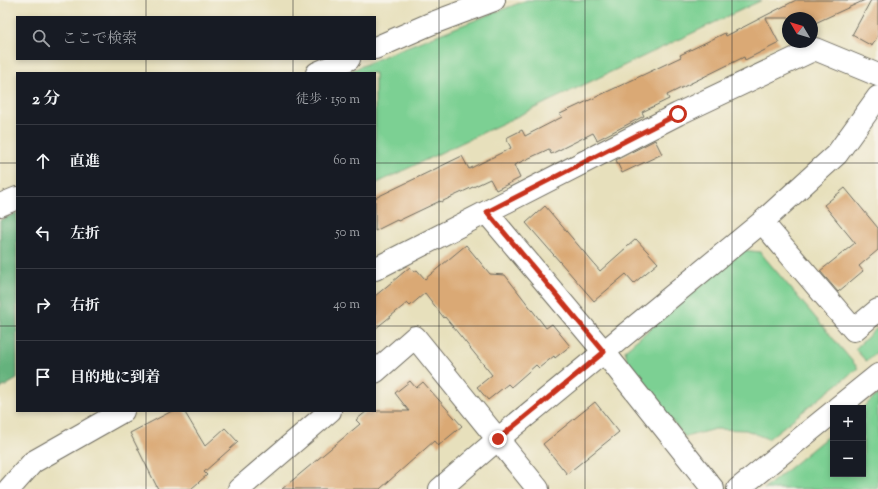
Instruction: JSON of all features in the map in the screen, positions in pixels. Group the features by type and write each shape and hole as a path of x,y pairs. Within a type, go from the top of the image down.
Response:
{"street":[{"path":"376,48 430,24 494,0"},
{"path":"376,268 678,114 815,49 878,75"},
{"path":"318,72 347,60"},
{"path":"440,489 498,439 762,222 837,154 878,97"},
{"path":"0,205 16,198"},
{"path":"487,212 604,352 713,489"},
{"path":"762,222 854,330 878,310"},
{"path":"376,371 415,337 538,489"},
{"path":"842,405 878,375"},
{"path":"9,489 33,462 121,412"},
{"path":"239,489 329,412"},
{"path":"738,489 830,414"}],"green space":[{"path":"527,0 762,0 376,184 376,72 348,72 396,51"},
{"path":"16,213 16,380 0,389 0,220"},
{"path":"743,250 760,252 858,368 768,439 746,430 715,429 685,437 629,368 625,350"},
{"path":"878,327 878,351 866,361 855,349"},
{"path":"878,394 878,489 764,489 830,434 830,477 866,477 865,405"}],"building":[{"path":"796,0 865,0 818,22 818,12 782,12 782,18 766,18 779,43 745,60 744,57 667,95 669,99 642,112 644,116 597,140 593,133 551,154 549,149 514,165 520,178 496,190 490,179 376,230 376,198 462,156 469,169 511,148 506,138 522,130 525,136 562,117 560,114 681,57 680,55 725,33 726,36"},
{"path":"871,0 878,0 878,35 872,46 852,35"},
{"path":"655,140 662,154 622,173 616,160"},
{"path":"845,188 878,228 878,250 859,266 863,271 838,292 820,271 855,243 824,205"},
{"path":"545,206 600,271 636,239 658,263 634,283 626,274 594,301 526,223"},
{"path":"466,245 490,274 505,275 546,328 552,324 570,346 539,368 536,365 511,387 508,384 488,400 477,387 492,375 425,293 410,306 407,303 376,328 376,295 410,267 414,272 417,270 425,279"},
{"path":"410,381 416,388 423,382 462,426 438,446 434,441 380,489 282,489 360,424 356,420 366,412 409,411 395,393"},
{"path":"595,402 619,432 567,474 543,444"},
{"path":"170,412 185,412 205,446 225,428 238,442 204,472 207,475 191,489 158,489 130,433"}],"route":[{"path":"498,439 604,352 487,212 678,114"}]}
